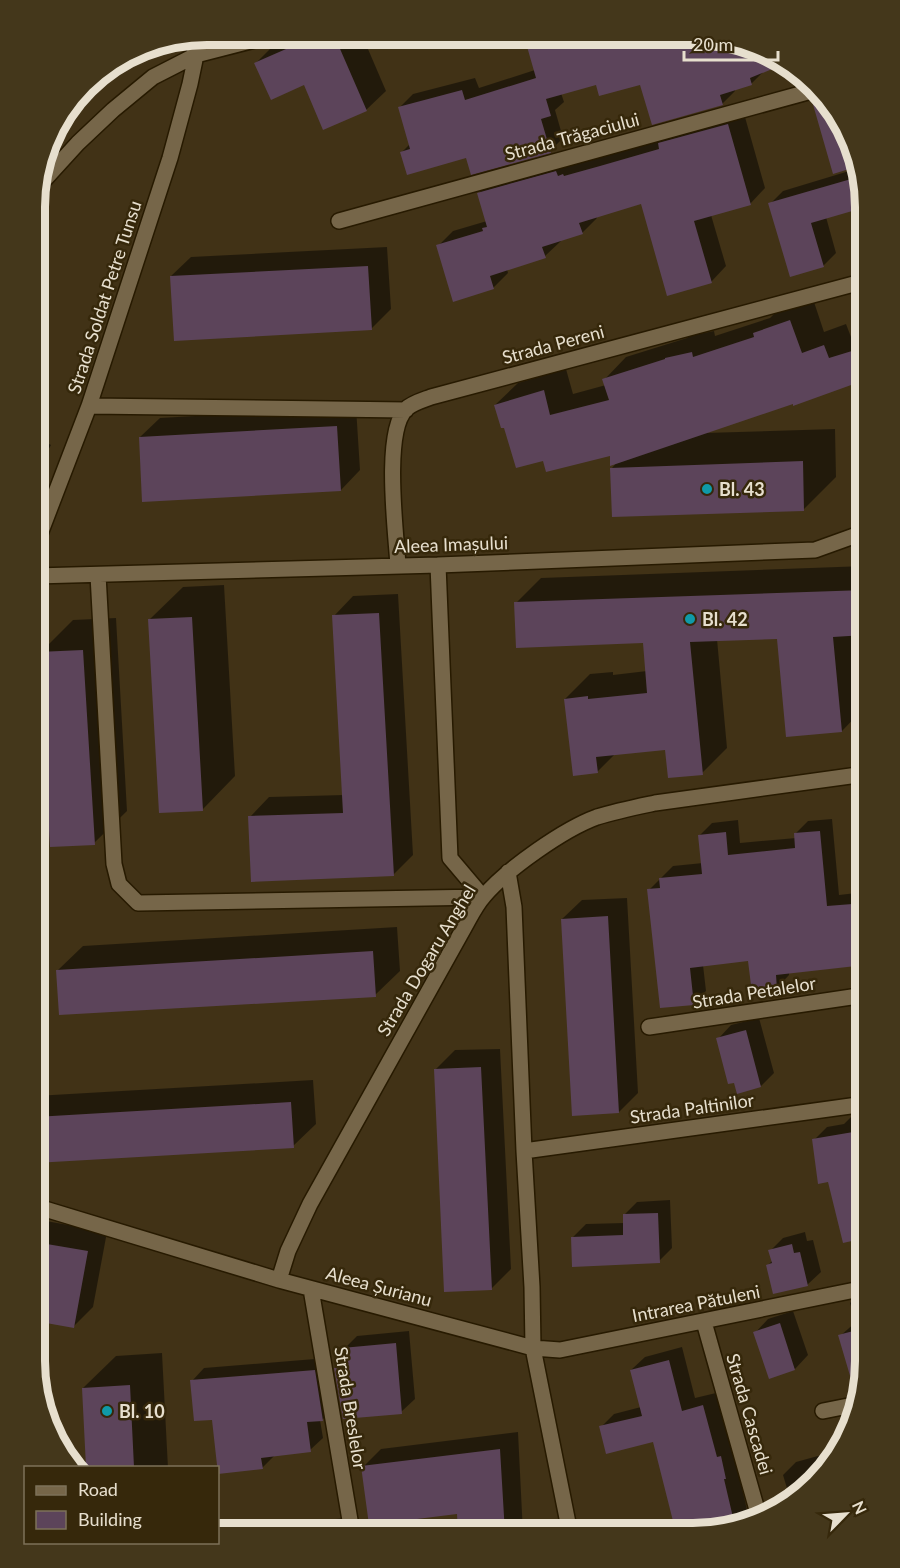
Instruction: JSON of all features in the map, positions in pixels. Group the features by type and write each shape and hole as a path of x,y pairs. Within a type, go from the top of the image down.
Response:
{"street":[{"path":"49,175 78,143 153,77 196,55 235,45"},
{"path":"194,46 196,55"},
{"name":"Strada Soldat Petre Tunsu","path":"45,523 89,406 170,158 196,55"},
{"name":"Strada Trăgaciului","path":"339,221 807,92"},
{"name":"Strada Pereni","path":"406,410 431,397 855,283"},
{"path":"89,406 406,410"},
{"path":"398,565 392,478 395,434 406,410"},
{"name":"Aleea Imașului","path":"45,576 438,565 815,550 855,536"},
{"path":"438,565 450,858 483,897"},
{"path":"98,575 114,864 119,884 138,903 483,897"},
{"name":"Strada Dogaru Anghel","path":"279,1280 288,1251 310,1204 460,935 483,897 508,872 578,826 595,818 630,808 855,775"},
{"path":"508,872 514,907 533,1348 568,1523"},
{"name":"Strada Petalelor","path":"649,1027 855,996"},
{"name":"Strada Paltinilor","path":"524,1151 855,1105"},
{"name":"Aleea Șurianu","path":"45,1209 279,1280 533,1348"},
{"name":"Strada Breslelor","path":"311,1289 350,1523"},
{"name":"Intrarea Pătuleni","path":"533,1348 560,1350 855,1290"},
{"name":"Strada Cascadei","path":"704,1322 757,1509"},
{"path":"823,1411 848,1407"}],"building":[{"path":"295,45 338,45 367,111 323,130 304,85 271,100 254,63"},
{"path":"527,45 714,46 745,54 775,68 750,78 752,85 720,95 723,105 652,125 640,85 599,96 596,85 546,99 551,116 541,119 551,153 471,175 466,158 407,175 400,152 410,149 398,107 462,90 465,100 536,78"},
{"path":"815,100 828,117 838,135 850,169 833,174 812,101"},
{"path":"728,124 751,205 694,221 712,283 667,296 641,204 579,223 583,234 542,247 546,258 490,276 494,289 453,302 436,245 483,231 482,228 487,227 477,193 556,171 558,176 563,174 564,176 659,149 658,143"},
{"path":"852,179 855,210 811,223 824,267 790,277 768,203"},
{"path":"368,266 372,330 174,341 170,276"},
{"path":"790,320 802,353 824,345 829,358 855,350 855,384 610,466 610,456 546,472 543,461 516,468 504,428 501,428 494,405 544,390 550,415 609,400 602,379 665,358 692,352 693,357 754,337 753,333"},
{"path":"337,426 341,491 142,502 139,437"},
{"name":"Bl. 43","path":"803,461 804,511 612,517 610,468"},
{"path":"855,590 855,636 833,637 842,732 786,737 777,639 690,642 703,775 668,778 665,750 596,757 598,773 573,776 564,699 647,693 643,643 516,648 514,602"},
{"path":"379,613 394,876 251,882 248,816 343,813 332,615"},
{"path":"192,617 203,811 159,813 148,619"},
{"path":"83,650 95,845 50,847 45,766 45,652"},
{"path":"820,831 827,906 855,904 855,966 776,975 777,989 752,993 748,961 690,968 694,1005 660,1008 647,889 660,888 659,878 702,874 698,835 726,832 728,855 795,848 794,833"},
{"path":"608,916 619,1113 572,1116 561,919"},
{"path":"373,951 376,997 59,1015 56,970"},
{"path":"746,1030 761,1087 737,1094 734,1083 728,1084 716,1038"},
{"path":"481,1067 492,1290 444,1292 434,1069"},
{"path":"291,1102 294,1148 45,1162 45,1116"},
{"path":"855,1132 855,1240 843,1243 828,1182 818,1184 812,1139"},
{"path":"658,1213 660,1263 572,1267 571,1237 623,1235 623,1214"},
{"path":"45,1244 88,1251 74,1328 45,1323"},
{"path":"792,1244 794,1253 800,1252 808,1286 773,1294 766,1265 772,1263 768,1250"},
{"path":"780,1323 795,1370 769,1379 753,1332"},
{"path":"855,1331 853,1386 838,1335"},
{"path":"396,1343 402,1414 343,1419 334,1368 344,1367 342,1348"},
{"path":"669,1360 682,1411 703,1405 717,1457 721,1456 733,1517 714,1522 677,1523 676,1520 673,1521 653,1442 606,1454 599,1426 642,1416 630,1370"},
{"path":"315,1370 323,1421 307,1422 311,1452 261,1458 263,1469 219,1474 212,1420 194,1421 190,1380"},
{"name":"Bl. 10","path":"130,1385 134,1466 86,1466 82,1388"},
{"path":"500,1449 504,1523 457,1523 457,1514 369,1523 361,1466"}],"place":[{"name":"Bl. 43","path":"707,489"},
{"name":"Bl. 42","path":"690,619"},
{"name":"Bl. 10","path":"107,1411"}]}
